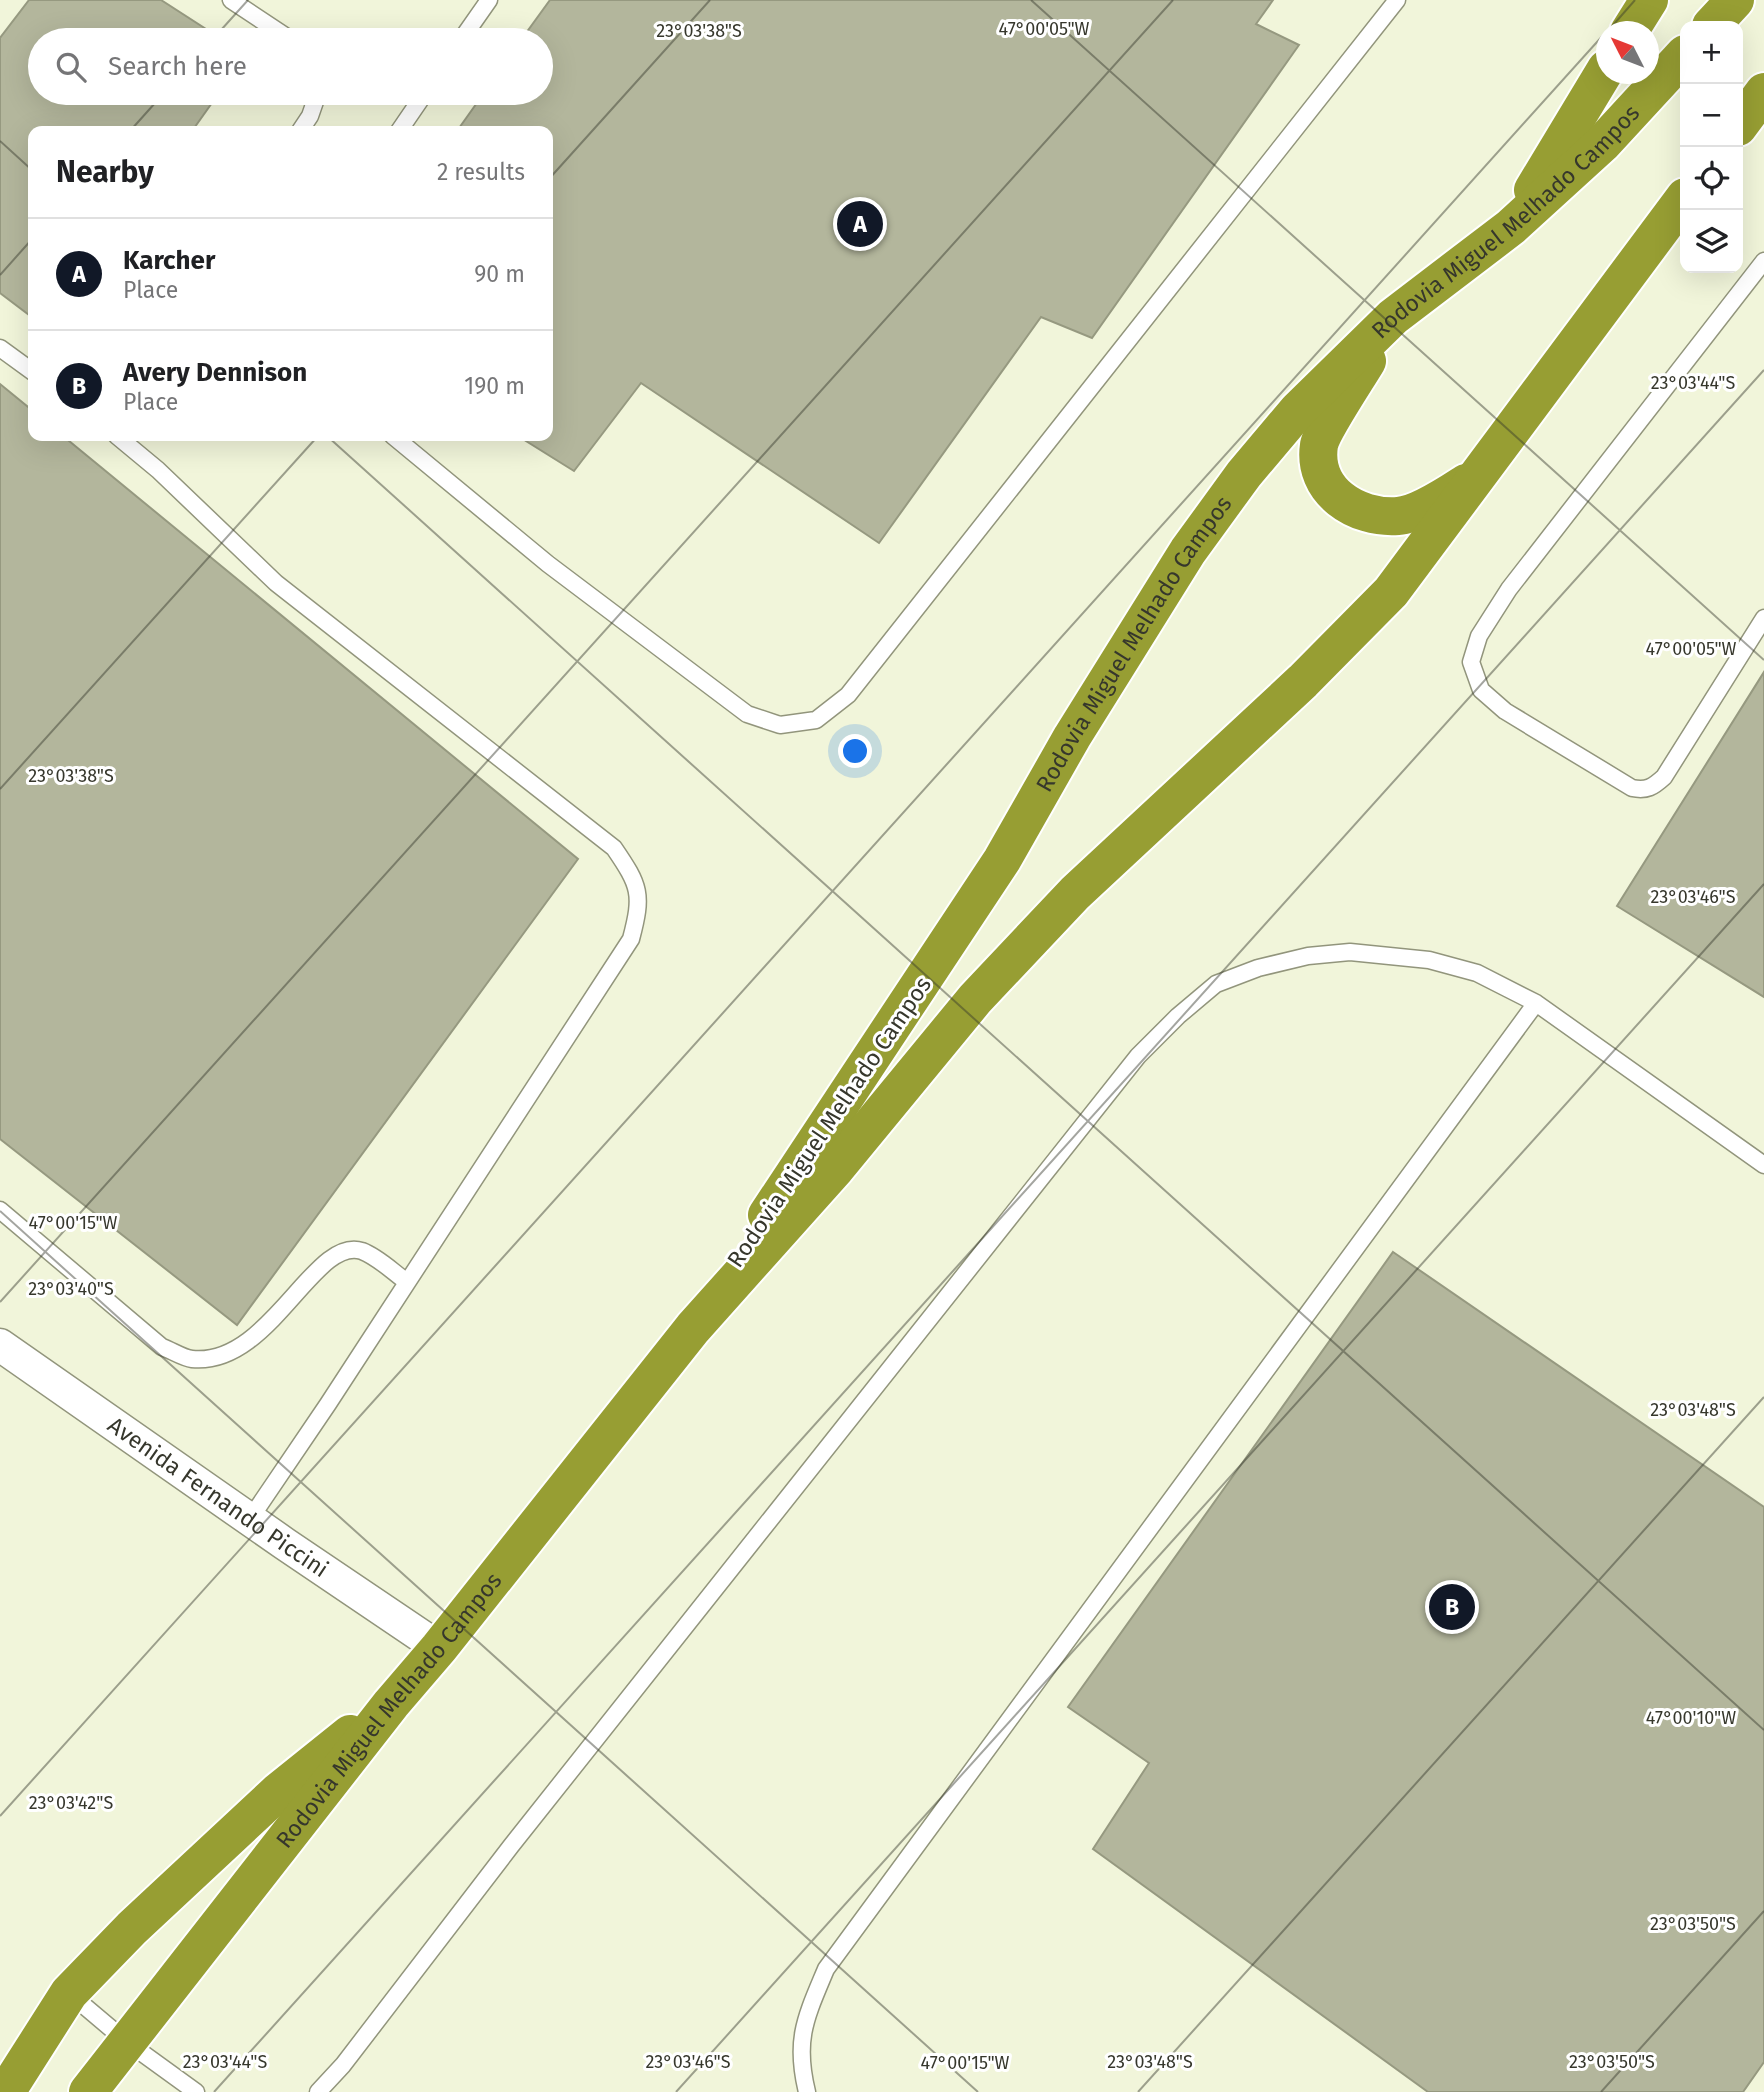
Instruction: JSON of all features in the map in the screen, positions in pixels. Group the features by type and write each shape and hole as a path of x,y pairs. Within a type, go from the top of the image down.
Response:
{"highway":[{"path":"1636,21 1648,0"},
{"path":"1716,21 1735,0"},
{"name":"Rodovia Miguel Melhado Campos","path":"693,1328 1002,860 1072,737 1188,551 1244,474 1298,410 1393,317 1511,227 1602,144 1680,59"},
{"path":"1511,227 1597,84"},
{"path":"1743,120 1764,92"},
{"name":"Rodovia Miguel Melhado Campos","path":"88,2092 391,1704 439,1648 693,1328 836,1168 975,999 1075,893 1303,681 1391,592 1680,204"},
{"path":"1393,317 1320,441 1318,462 1321,474 1332,493 1350,508 1400,516 1437,502 1478,475"},
{"path":"6,2092 69,1993 132,1928 279,1791 321,1755 391,1704"}],"street":[{"name":"Avenida Fernando Piccini","path":"0,1345 439,1648"}],"lane":[{"path":"231,0 273,28"},
{"path":"469,28 489,0"},
{"path":"399,441 548,564 747,713 780,725 816,720 848,695 1397,0"},
{"path":"303,126 314,105"},
{"path":"402,126 417,105"},
{"path":"1764,261 1509,589 1479,636 1471,662 1481,690 1505,711 1632,789 1644,791 1664,777 1764,618"},
{"path":"0,348 28,368"},
{"path":"123,441 158,470 276,583 614,848 635,879 639,907 631,939 250,1519"},
{"path":"318,2092 344,2065 511,1846 1138,1056 1178,1016 1216,984 1258,968 1308,956 1350,952 1429,960 1477,973 1536,1003 1764,1165"},
{"path":"807,2092 800,2054 802,2034 827,1969 1536,1003"},
{"path":"0,1210 162,1347 191,1359 223,1356 256,1337 328,1259 344,1250 361,1251 407,1282"},
{"path":"69,1993 127,2042 196,2092"}],"building":[{"path":"29,0 161,0 204,28 28,28 28,105 210,105 196,126 28,126 28,314 0,293 0,38"},
{"path":"550,0 1273,0 1256,24 1299,45 1092,338 1041,317 879,543 641,383 574,471 526,441 553,441 553,126 461,126 475,105 553,105 553,28 530,28"},
{"path":"0,384 28,407 28,441 69,441 578,859 237,1325 0,1139"},
{"path":"1764,672 1764,997 1617,906"},
{"path":"1393,1252 1764,1507 1764,2062 1743,2092 1428,2092 1093,1849 1149,1763 1068,1707"}],"place":[{"name":"Karcher","path":"860,224"},
{"name":"Avery Dennison","path":"1452,1607"}]}
